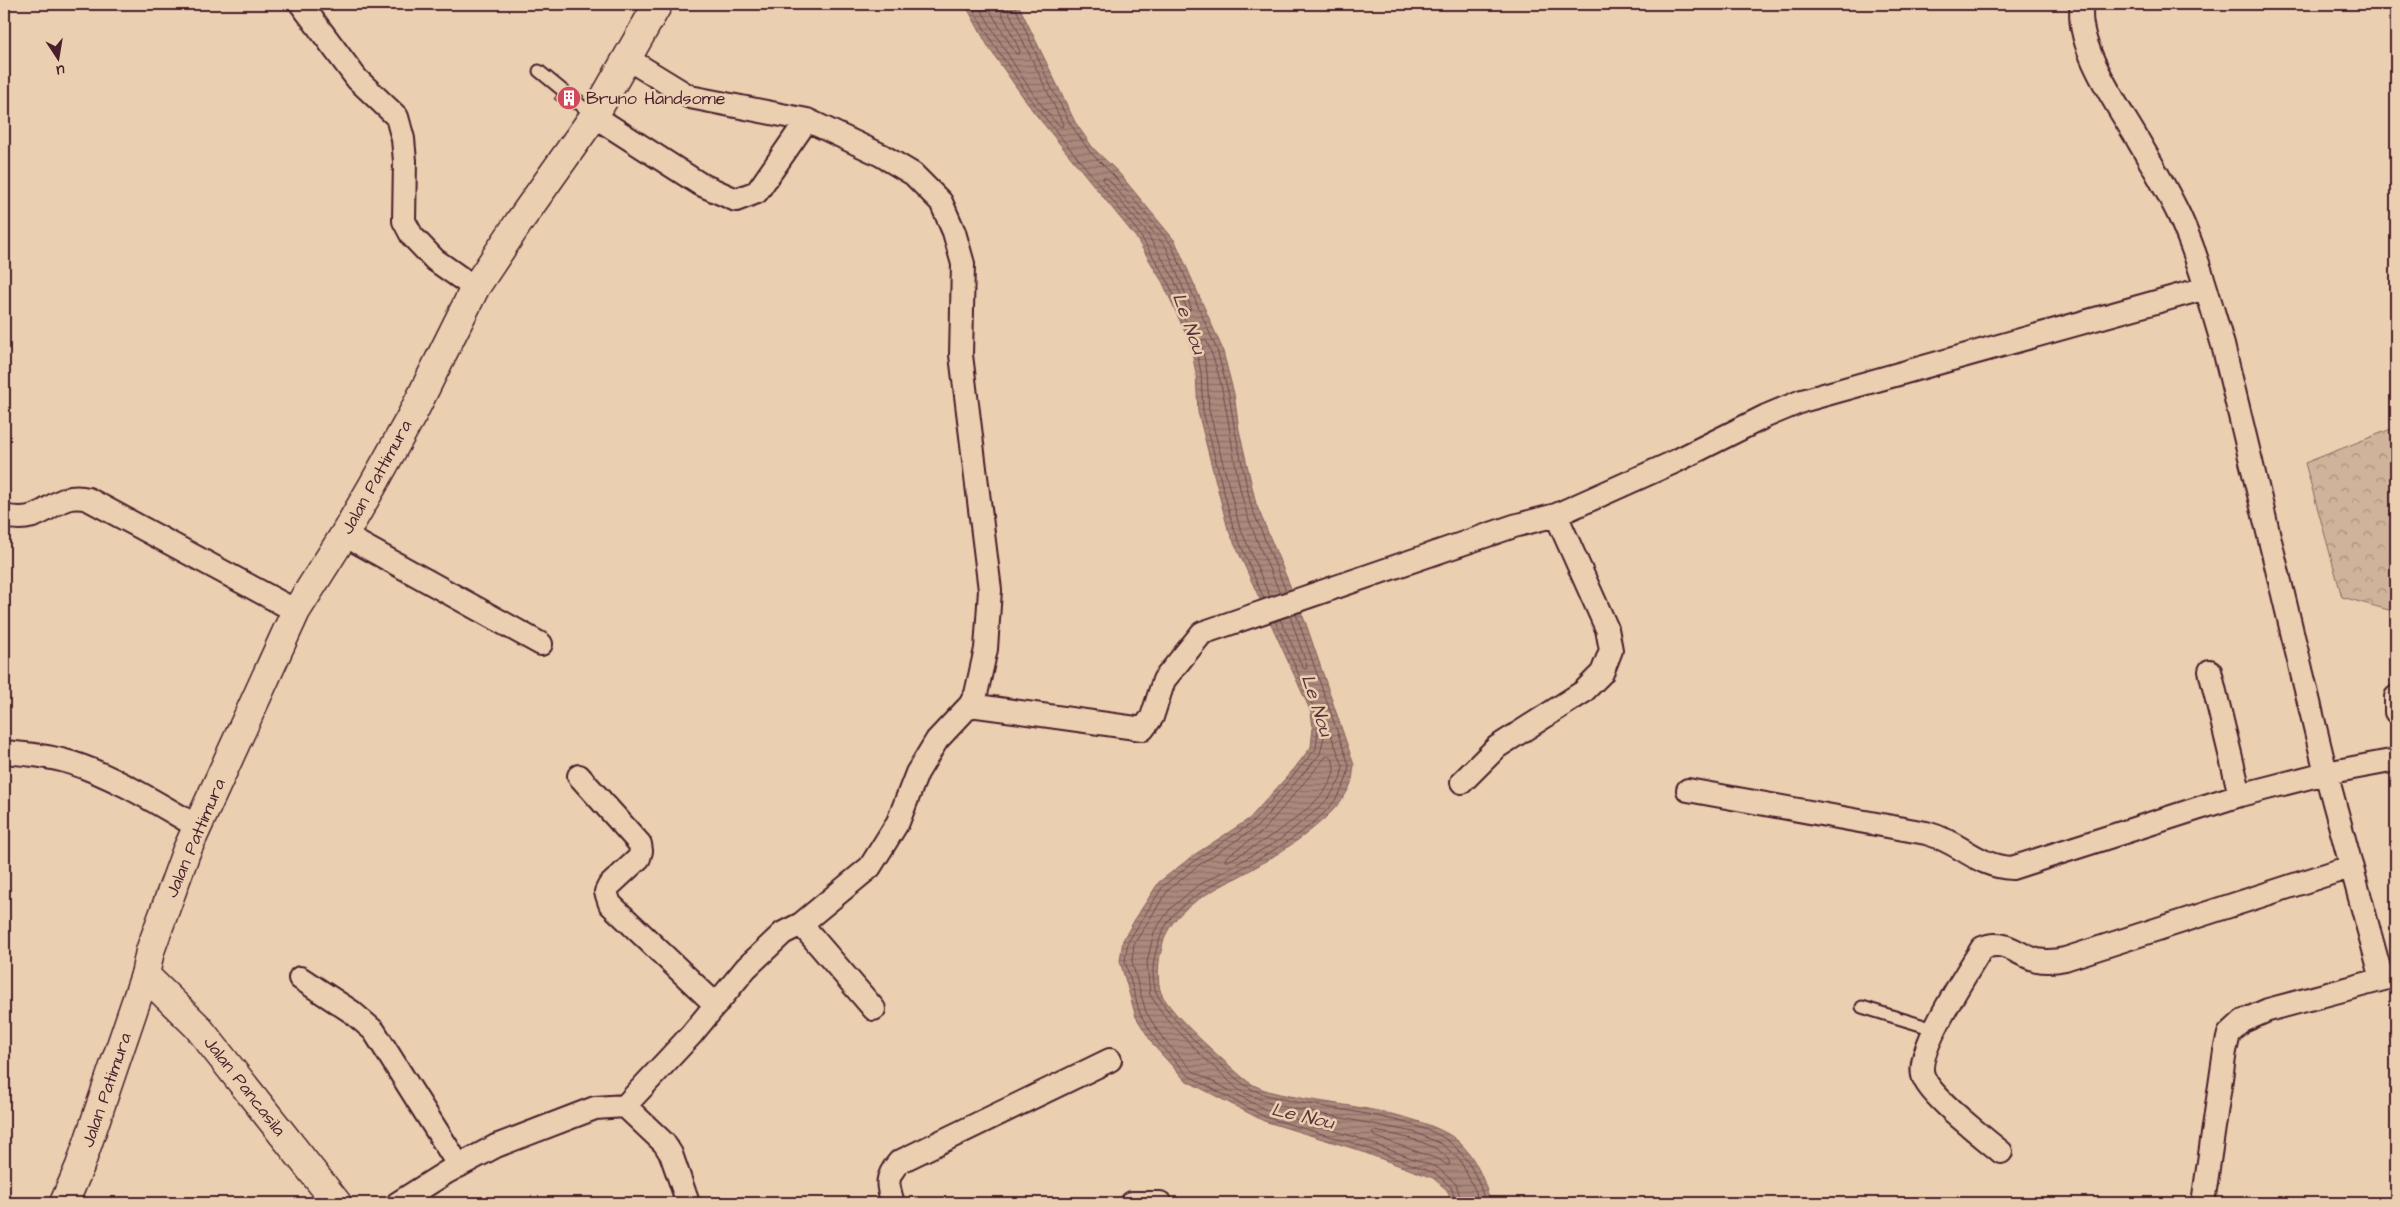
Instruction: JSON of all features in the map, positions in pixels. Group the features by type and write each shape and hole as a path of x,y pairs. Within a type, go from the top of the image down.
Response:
{"main road":[{"name":"Jalan Pattimura","path":"145,975 150,951 162,916 198,826 296,611 344,535 412,415 475,288 594,116 658,4"},
{"name":"Jalan Patimura","path":"64,1203 80,1166 145,975"},
{"name":"Jalan Pancasila","path":"145,975 197,1026 337,1203"}],"street":[{"path":"301,4 357,79 397,118 403,139 405,161 404,221 412,236 435,260 475,288"},
{"path":"2082,4 2080,12 2084,36 2103,80 2180,216 2206,288 2223,345 2350,867 2389,977 2268,1010 2243,1021 2229,1034 2203,1203"},
{"path":"398,1203 496,1146 595,1108 625,1106 716,1005 746,968 783,933 801,924 870,867 898,822 917,774 937,740 970,705 976,694 986,649 990,590 961,355 963,264 954,232 941,202 913,174 881,155 808,120 690,97 628,59"},
{"path":"594,116 700,184 736,200 757,192 808,120"},
{"path":"970,705 1143,729 1152,717 1164,680 1202,633 1310,594 1514,526 1556,515 1672,463 1766,416 1802,401 2206,288"},
{"path":"4,516 17,519 37,516 61,500 74,496 88,499 296,611"},
{"path":"1462,782 1497,747 1583,692 1602,673 1611,650 1607,629 1556,515"},
{"path":"344,535 541,644"},
{"path":"2210,671 2240,795"},
{"path":"2396,697 2396,712"},
{"path":"4,752 56,758 73,763 144,797 198,826"},
{"path":"1688,790 1926,833 1944,838 1980,862 1997,867 2012,868 2240,795 2326,773 2396,760"},
{"path":"579,776 640,844 639,858 609,886 606,892 610,904 716,1005"},
{"path":"2001,1152 1947,1106 1923,1078 1922,1062 1934,1029 1982,948 1992,943 2037,960 2065,959 2350,867"},
{"path":"801,924 874,1009"},
{"path":"300,978 352,1012 374,1031 459,1166"},
{"path":"893,1203 888,1185 890,1173 899,1162 1110,1060"},
{"path":"625,1106 664,1143 671,1154 688,1203"},
{"path":"1132,1203 1160,1203"}],"lane":[{"path":"540,71 594,116"},
{"path":"1862,1007 1934,1029"}],"green space":[{"path":"2396,427 2396,612 2342,597 2305,463"}],"water":[{"name":"Le Nou","path":"965,4 1018,4 1075,122 1093,148 1118,172 1175,241 1222,348 1234,394 1239,430 1256,504 1306,624 1354,765 1352,781 1344,797 1318,824 1301,838 1266,861 1195,902 1177,918 1165,937 1160,955 1158,974 1161,993 1175,1013 1198,1036 1242,1077 1256,1086 1281,1094 1398,1116 1433,1127 1448,1134 1464,1147 1476,1164 1485,1184 1490,1203 1452,1203 1447,1190 1433,1178 1352,1148 1264,1121 1185,1080 1154,1046 1136,1017 1120,961 1123,940 1159,882 1194,855 1249,819 1294,769 1311,747 1313,728 1311,712 1228,529 1198,412 1196,373 1190,343 1163,283 1135,236 1033,111 989,48"}],"building":[{"name":"Bruno Handsome","path":"564,85 584,96 573,110 554,99"}],"place":[{"name":"Bruno Handsome","path":"569,98"}]}
